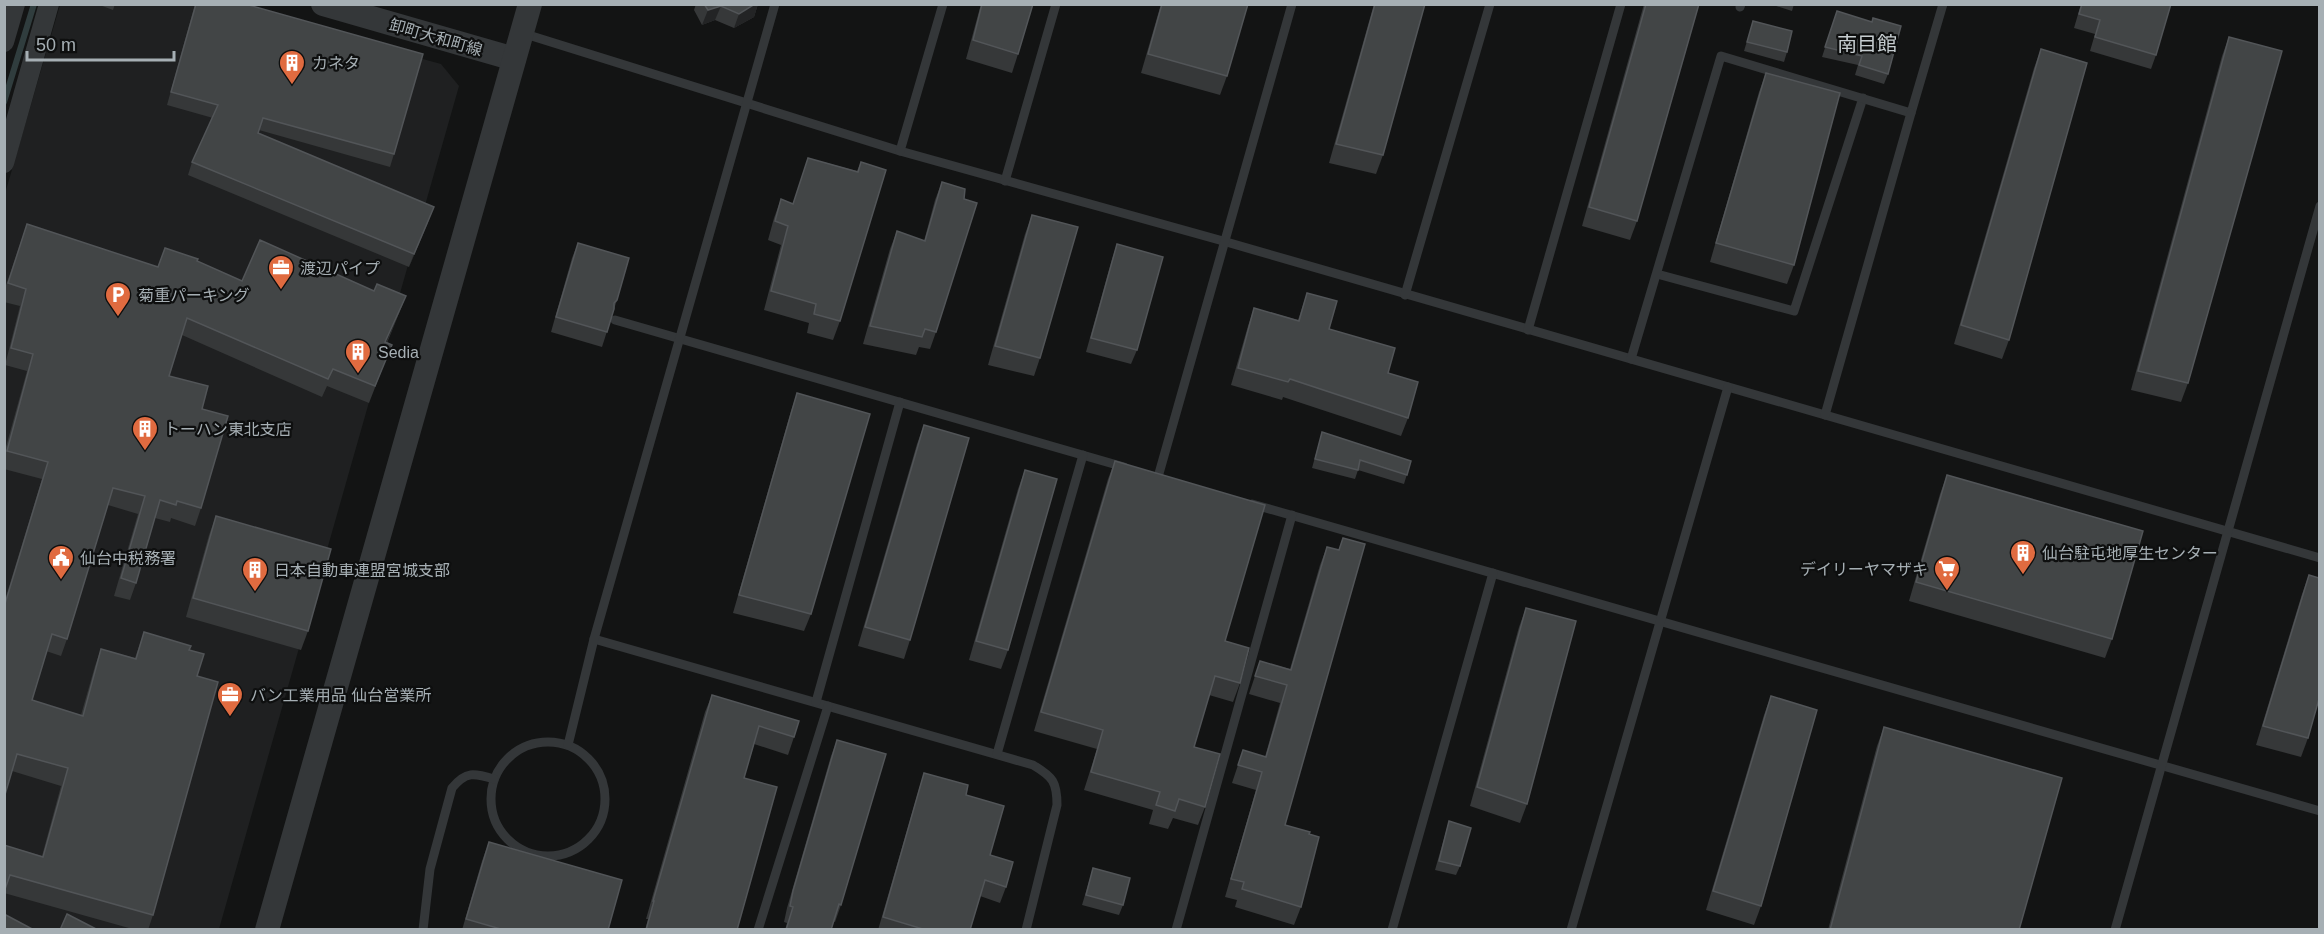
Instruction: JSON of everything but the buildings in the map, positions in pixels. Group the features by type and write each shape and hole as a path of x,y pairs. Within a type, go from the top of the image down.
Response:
{"street":[{"path":"4,42 15,4"},
{"path":"4,163 49,4"},
{"name":"卸町大和町線","path":"323,4 514,59"},
{"path":"267,930 522,33 524,6"}],"lane":[{"path":"568,745 594,639 775,4"},
{"path":"900,151 943,4"},
{"path":"1005,181 1056,4"},
{"path":"1158,477 1292,4"},
{"path":"1406,295 1490,4"},
{"path":"1528,330 1621,4"},
{"path":"1825,415 1943,4"},
{"path":"522,33 900,151 1223,241 2319,558"},
{"path":"1632,359 1721,56 1911,112"},
{"path":"1657,274 1794,311 1863,98"},
{"path":"2115,930 2227,532 2317,225 2319,206"},
{"path":"615,320 1137,471"},
{"path":"1571,930 1728,387"},
{"path":"816,702 900,402"},
{"path":"997,754 1083,455"},
{"path":"1148,474 1170,480"},
{"path":"1247,502 2319,811"},
{"path":"1176,930 1292,515"},
{"path":"1392,930 1493,573"},
{"path":"594,639 997,754 1033,765 1048,775 1057,787 1057,805 1026,930"},
{"path":"758,930 828,706"},
{"path":"550,741 568,745 584,754 597,769 604,787 604,806 599,825 587,840 572,851 553,856 534,855 516,847 502,834 493,817 490,798 494,779 503,763 516,751 532,743 550,741"},
{"path":"423,930 430,869 452,788 461,777 471,774 494,779"}],"shaded area":[{"path":"60,5 226,5 441,64 459,86 219,929 5,929 4,197"}],"waterway":[{"path":"4,102 34,4"}],"place":[{"name":"カネタ","path":"292,86"},
{"name":"渡辺パイプ","path":"281,291"},
{"name":"菊重パーキング","path":"118,318"},
{"name":"Sedia","path":"358,375"},
{"name":"トーハン東北支店","path":"145,452"},
{"name":"仙台駐屯地厚生センター","path":"2023,576"},
{"name":"仙台中税務署","path":"61,581"},
{"name":"デイリーヤマザキ","path":"1947,592"},
{"name":"日本自動車連盟宮城支部","path":"255,593"},
{"name":"バン工業用品 仙台営業所","path":"230,718"}],"district":[{"name":"南目館","path":"1867,44"}]}
